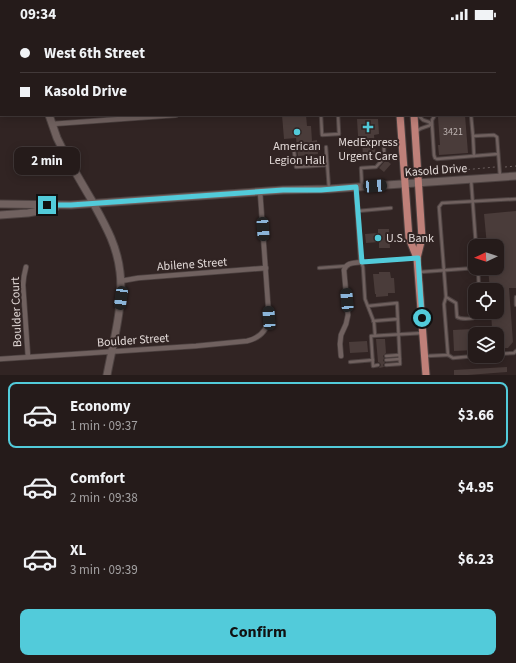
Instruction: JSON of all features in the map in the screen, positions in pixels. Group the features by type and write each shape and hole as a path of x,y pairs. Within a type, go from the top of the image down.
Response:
{"main road":[{"path":"49,116 62,148 114,241 118,256 121,281 121,298 107,375"},
{"path":"400,116 409,238 418,258"},
{"path":"414,116 422,238 418,258 426,375"},
{"name":"Kasold Drive","path":"0,215 28,213 71,205 93,203 516,176"},
{"name":"Kasold Drive","path":"0,204 71,205"}],"street":[{"path":"52,124 162,116"},
{"path":"341,356 341,335 348,315 344,270 350,263 362,262 358,211 359,187"},
{"path":"260,192 266,268"},
{"name":"Boulder Court","path":"26,267 23,285 28,357"},
{"name":"Abilene Street","path":"121,281 138,278 266,268"},
{"name":"Boulder Street","path":"0,359 247,342 258,337 264,332 268,324 269,318 266,268"}],"lane":[{"path":"321,116 322,135 339,134 338,116"},
{"path":"419,116 423,120 432,124"},
{"path":"434,116 432,124 435,158 498,154"},
{"path":"471,116 474,156"},
{"path":"416,132 420,128 429,127 432,124"},
{"path":"473,136 496,135 500,177"},
{"path":"359,187 361,168 376,167 384,158 384,146 402,141"},
{"path":"326,146 329,189"},
{"path":"294,152 296,167 327,165"},
{"path":"471,179 476,239"},
{"path":"448,355 444,304 446,297 439,207 442,203 516,199"},
{"path":"358,211 391,208"},
{"path":"375,336 373,321 365,299 362,262 418,258"},
{"path":"319,268 346,266"},
{"path":"419,272 468,268"},
{"path":"446,297 456,303 457,317 460,319 468,318"},
{"path":"516,297 516,305"},
{"path":"368,306 397,303 400,364 386,365"},
{"path":"373,321 398,319"},
{"path":"378,366 373,366 371,336 423,333"},
{"path":"504,354 514,353 516,351"},
{"path":"386,356 399,355"},
{"path":"425,356 448,355 453,358 468,357"},
{"path":"373,360 377,357"},
{"path":"386,360 400,359"},
{"path":"350,362 378,361"}],"path":[{"path":"424,170 431,173 516,166"}],"building":[{"name":"American Legion Hall","path":"282,116 306,116 307,126 311,126 312,141 317,140 318,154 298,156 296,138 284,139"},
{"path":"465,116 468,153 439,155 438,145 440,145 438,117"},
{"path":"357,119 378,119 379,134 374,135 376,158 363,159 362,136 358,136"},
{"path":"386,160 391,164 384,172 379,168"},
{"path":"516,211 516,288 509,288 513,342 508,348 504,348 504,327 492,327 491,319 504,319 504,283 489,283 489,275 504,275 504,239 486,239 484,214"},
{"name":"U.S. Bank","path":"378,229 389,229 390,248 379,248 379,242 366,243 365,234 378,233"},
{"path":"379,272 390,272 391,278 394,278 395,293 388,293 388,296 376,297 373,274 379,274"},
{"path":"468,329 468,350 454,351 453,330"},
{"path":"376,339 385,339 386,353 383,356 383,361 385,362 383,365 384,367 379,368 381,365 378,362"},
{"path":"367,341 368,352 350,353 349,342"},
{"path":"507,367 507,372 454,375 454,370"}],"place":[{"name":"MedExpress Urgent Care","path":"368,127"},
{"name":"American Legion Hall","path":"297,132"},
{"name":"U.S. Bank","path":"378,238"}],"route":[{"path":"47,205 71,205 283,190 321,190 356,187 362,262 418,258 422,318"}]}
